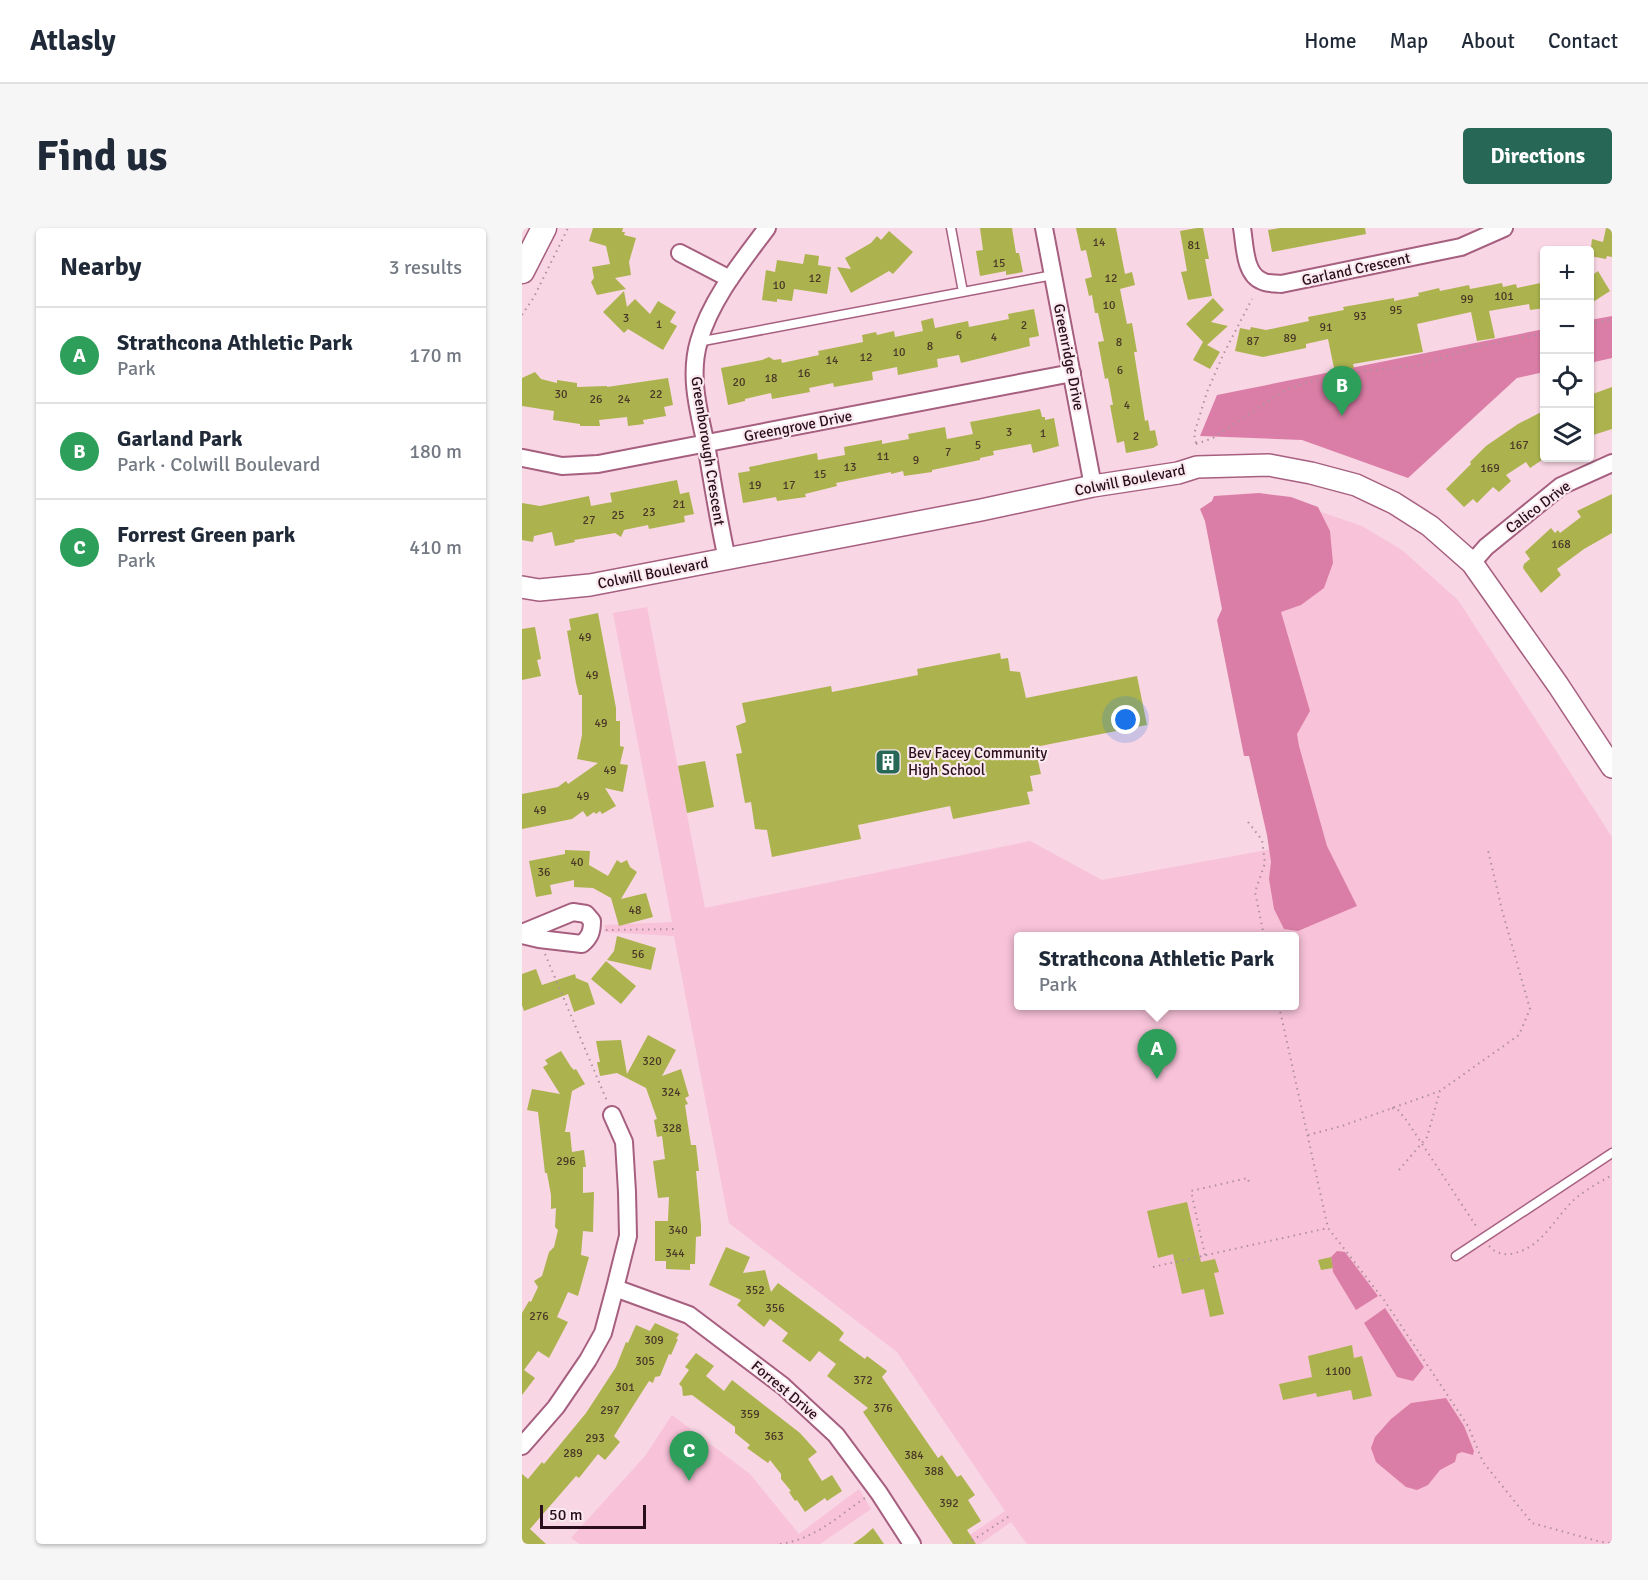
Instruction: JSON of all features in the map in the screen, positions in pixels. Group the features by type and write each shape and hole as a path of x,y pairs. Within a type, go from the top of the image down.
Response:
{"main road":[{"path":"522,271 544,228"}],"street":[{"name":"Greenborough Crescent","path":"727,559 695,387 695,365 698,342 714,304 767,228"},
{"name":"Greenridge Drive","path":"1044,228 1093,486"},
{"name":"Garland Crescent","path":"1242,228 1249,267 1256,278 1264,282 1281,284 1461,247 1504,228"},
{"path":"680,253 730,279"},
{"name":"Greengrove Drive","path":"523,458 562,466 597,464 1072,373"},
{"name":"Calico Drive","path":"1472,562 1561,486 1612,463"},
{"name":"Colwill Boulevard","path":"522,587 540,590 590,585 892,528 1093,486 1178,473 1197,467 1269,465 1356,485 1394,503 1430,526 1472,562 1558,684 1612,767"},
{"path":"573,912 586,914 592,921 589,938 582,944 539,939 522,934 573,912"},
{"path":"522,1446 556,1407 588,1360 603,1333 628,1236 624,1143 612,1115"},
{"name":"Forrest Drive","path":"615,1288 689,1315 783,1386 836,1435 879,1493 912,1544"}],"lane":[{"path":"951,228 963,292"},
{"path":"698,342 1053,275"},
{"path":"1456,1257 1612,1153"}],"path":[{"path":"522,315 534,297 568,228"},
{"path":"1252,299 1223,355 1203,403 1194,434 1196,444 1213,438 1287,389 1315,380 1366,370 1420,365 1475,347 1540,334"},
{"path":"1594,323 1612,319"},
{"path":"1248,822 1262,840 1264,863 1255,892 1263,932"},
{"path":"1308,1135 1342,1126 1440,1091 1519,1035 1530,1009 1488,850"},
{"path":"592,931 678,929"},
{"path":"539,939 612,1115"},
{"path":"1281,1010 1329,1228 1384,1300 1468,1426 1483,1462 1532,1523 1612,1543"},
{"path":"1399,1170 1427,1137 1440,1091"},
{"path":"1389,1108 1398,1110 1492,1250 1505,1255 1532,1246 1548,1232 1576,1198 1612,1175"},
{"path":"1205,1255 1191,1191 1248,1178 1249,1183"},
{"path":"1154,1267 1329,1228"},
{"path":"780,1544 810,1537 868,1496"},
{"path":"967,1544 1011,1515"}],"shaded area":[{"path":"1612,316 1612,358 1594,362 1594,354 1594,319"},
{"path":"1540,330 1540,373 1517,378 1408,478 1302,440 1200,436 1217,395"},
{"path":"1259,493 1291,497 1318,507 1330,531 1333,563 1324,588 1301,605 1281,612 1310,711 1297,734 1299,746 1327,846 1357,906 1298,931 1284,929 1274,909 1269,879 1271,862 1267,835 1249,756 1244,756 1217,620 1222,609 1205,521 1200,509 1212,501 1214,496"},
{"path":"1212,501 1309,508 1362,526 1402,550 1458,600 1612,837 1612,1544 1027,1544 1011,1522 980,1544 957,1544 1005,1511 897,1352 729,1223 674,936 604,932 605,925 672,922 613,613 647,607 705,908 1030,841 1102,880 1277,848"},
{"path":"1337,1251 1345,1252 1378,1296 1356,1310 1333,1272 1331,1257"},
{"path":"1385,1308 1424,1367 1413,1381 1397,1377 1364,1323"},
{"path":"1446,1398 1464,1426 1474,1451 1473,1455 1462,1452 1457,1454 1455,1462 1440,1470 1428,1485 1417,1490 1406,1487 1376,1462 1371,1448 1375,1437 1391,1419 1411,1403"},
{"path":"672,1415 750,1474 799,1534 859,1489 871,1509 820,1544 580,1544 571,1538 645,1456"}],"building":[{"path":"593,228 623,228 624,235 636,238 629,262 631,275 615,278 626,289 597,295 591,282 594,278 592,267 610,264 606,246 589,241"},
{"path":"980,228 1012,228 1016,253 1019,253 1023,272 1006,275 1006,271 980,276 976,251 983,250"},
{"path":"1076,228 1116,228 1125,274 1132,272 1135,285 1120,289 1127,324 1132,323 1137,352 1134,352 1145,421 1148,420 1150,431 1155,430 1158,445 1153,448 1126,453 1124,441 1117,443 1108,378 1105,379 1098,342 1104,341 1098,313 1095,313 1092,295 1089,296 1085,279 1092,277 1086,250 1081,251"},
{"path":"1203,228 1209,259 1205,259 1212,296 1188,300 1181,272 1187,271 1180,231"},
{"path":"1365,228 1366,234 1272,252 1268,230"},
{"path":"1606,228 1612,228 1612,257 1607,256 1606,259 1594,257 1592,239 1603,242"},
{"path":"889,231 913,252 893,274 889,271 851,293 837,267 851,269 845,258 871,243 877,236 881,240"},
{"path":"805,254 819,256 818,265 831,267 827,294 794,289 792,301 762,300 766,270 775,272 777,260 803,264"},
{"path":"1598,271 1610,291 1594,301 1594,300 1594,274"},
{"path":"1502,283 1503,287 1516,284 1517,288 1540,283 1540,309 1530,310 1529,304 1489,311 1495,338 1477,341 1471,312 1417,324 1423,352 1353,364 1354,368 1339,371 1339,368 1334,368 1328,339 1306,344 1306,348 1263,357 1235,351 1240,328 1250,330 1251,327 1266,330 1309,321 1308,317 1344,310 1343,307 1394,298 1394,301 1419,296 1418,293 1439,288 1440,291 1469,285 1470,289"},
{"path":"624,291 627,307 635,299 650,314 658,301 676,312 670,322 677,326 663,350 628,329 624,333 603,312"},
{"path":"1213,298 1224,310 1211,322 1228,326 1207,345 1220,352 1210,369 1193,360 1203,342 1186,324"},
{"path":"1034,309 1039,336 1029,338 1030,346 961,363 959,355 937,359 938,367 898,375 897,367 872,372 873,380 834,387 833,383 809,388 810,392 772,399 771,393 728,405 721,368 769,357 774,360 781,359 782,363 819,355 818,351 863,342 862,335 876,332 877,335 894,331 895,337 923,331 921,321 933,318 935,328 968,321 969,327 1009,319 1008,314"},
{"path":"535,372 541,379 557,383 557,380 577,383 577,387 607,387 668,378 673,405 664,407 666,416 643,420 644,424 628,426 627,417 599,420 600,426 580,426 580,424 553,420 554,411 522,406 522,378"},
{"path":"1612,387 1612,429 1594,435 1594,408 1594,394"},
{"path":"1040,409 1045,420 1054,418 1059,446 1033,453 1031,444 993,451 994,455 980,458 980,460 932,470 932,472 904,476 903,471 891,474 891,472 836,483 837,486 805,494 806,497 777,501 776,497 743,503 738,473 750,471 749,467 817,453 818,460 845,455 844,447 882,440 882,444 909,439 908,434 945,427 947,439 973,434 970,422"},
{"path":"1540,413 1540,461 1530,468 1526,462 1506,475 1511,481 1499,492 1493,487 1477,503 1473,499 1464,507 1446,489 1486,446 1518,424"},
{"path":"677,480 680,494 689,492 694,514 684,516 685,522 649,529 648,525 624,530 621,537 615,533 574,540 575,542 555,546 552,532 534,536 533,542 522,540 522,503 540,506 589,496 591,506 612,502 610,493"},
{"path":"1612,494 1612,533 1584,549 1557,569 1561,575 1541,593 1523,568 1530,559 1525,552 1551,528 1555,533 1558,530 1560,533 1581,517 1577,511"},
{"path":"598,613 616,708 616,721 620,721 620,746 624,747 620,764 628,765 623,792 605,788 616,806 602,814 600,811 596,814 594,812 587,817 583,811 572,819 522,829 522,794 558,787 566,781 568,784 598,763 577,759 582,735 582,695 579,695 576,683 567,631 571,630 569,619"},
{"path":"535,627 541,659 537,660 541,676 522,680 522,629"},
{"name":"Bev Facey Community High School","path":"1000,653 1001,659 1008,658 1010,671 1020,672 1026,698 1137,676 1147,725 1035,747 1041,774 1030,776 1033,791 1027,792 1030,804 953,819 950,806 858,825 861,839 772,857 767,830 755,829 751,802 745,803 736,754 742,753 736,726 746,722 742,703 831,686 832,692 918,675 917,669"},
{"path":"705,761 714,807 687,813 678,766"},
{"path":"565,850 590,851 589,865 608,876 617,860 621,863 627,860 630,867 637,872 621,899 646,893 653,917 619,926 611,898 593,888 574,887 574,880 550,885 552,894 536,897 529,861 565,854"},
{"path":"617,936 656,948 651,970 607,960 614,951"},
{"path":"606,961 636,986 621,1004 591,979"},
{"path":"536,969 542,985 575,974 576,978 588,983 595,1004 574,1012 568,994 524,1011 522,974"},
{"path":"648,1035 676,1050 662,1076 681,1069 689,1096 685,1098 688,1104 685,1105 691,1145 696,1145 701,1225 701,1236 696,1237 695,1264 690,1264 690,1270 666,1269 666,1261 655,1261 655,1221 668,1221 669,1197 658,1198 653,1161 665,1159 662,1136 657,1137 654,1120 657,1119 646,1088 617,1073 600,1076 597,1062 600,1062 596,1041 621,1040 627,1074"},
{"path":"561,1051 585,1084 572,1091 565,1132 570,1132 572,1152 584,1150 586,1167 583,1167 583,1193 594,1192 593,1232 583,1231 581,1255 589,1257 578,1296 568,1292 557,1317 568,1322 549,1358 538,1351 524,1370 535,1378 522,1395 522,1313 529,1301 531,1302 538,1287 534,1281 542,1276 549,1252 554,1247 558,1230 555,1227 556,1208 551,1209 551,1195 547,1173 545,1173 538,1112 527,1110 532,1089 560,1094 543,1067 548,1064 545,1060"},
{"path":"1187,1202 1201,1262 1215,1259 1219,1272 1214,1273 1224,1314 1210,1317 1204,1289 1182,1294 1173,1254 1158,1258 1147,1211"},
{"path":"726,1247 750,1257 743,1273 765,1270 771,1292 778,1283 839,1328 844,1333 839,1340 865,1359 867,1356 887,1371 882,1377 938,1458 942,1455 957,1477 961,1475 975,1495 968,1500 981,1521 967,1530 976,1544 953,1544 863,1412 868,1408 827,1376 836,1364 819,1351 810,1362 782,1341 788,1333 770,1319 764,1327 737,1305 741,1300 709,1285"},
{"path":"1331,1257 1333,1268 1321,1270 1318,1260"},
{"path":"655,1323 679,1334 660,1376 655,1377 653,1383 649,1381 614,1436 620,1442 605,1460 598,1454 579,1478 576,1476 530,1529 546,1544 522,1544 522,1474 528,1479 542,1462 544,1464 586,1413 616,1367 636,1325 650,1331"},
{"path":"1352,1345 1354,1358 1362,1356 1372,1396 1353,1400 1351,1390 1317,1397 1316,1393 1283,1400 1279,1384 1312,1377 1308,1356"},
{"path":"696,1353 714,1366 706,1376 724,1391 732,1380 800,1433 817,1452 808,1459 822,1481 832,1475 842,1491 827,1501 825,1498 805,1512 797,1500 795,1501 789,1492 791,1491 781,1479 781,1474 770,1460 768,1463 747,1448 750,1445 735,1433 735,1427 692,1395 683,1396 682,1387 679,1384 689,1370 685,1367"},
{"path":"873,1528 884,1544 853,1544 864,1536"}],"place":[{"name":"Garland Park","path":"1342,416"},
{"name":"Bev Facey Community High School","path":"888,762"},
{"name":"Strathcona Athletic Park","path":"1157,1079"},
{"name":"Forrest Green park","path":"689,1481"}]}
